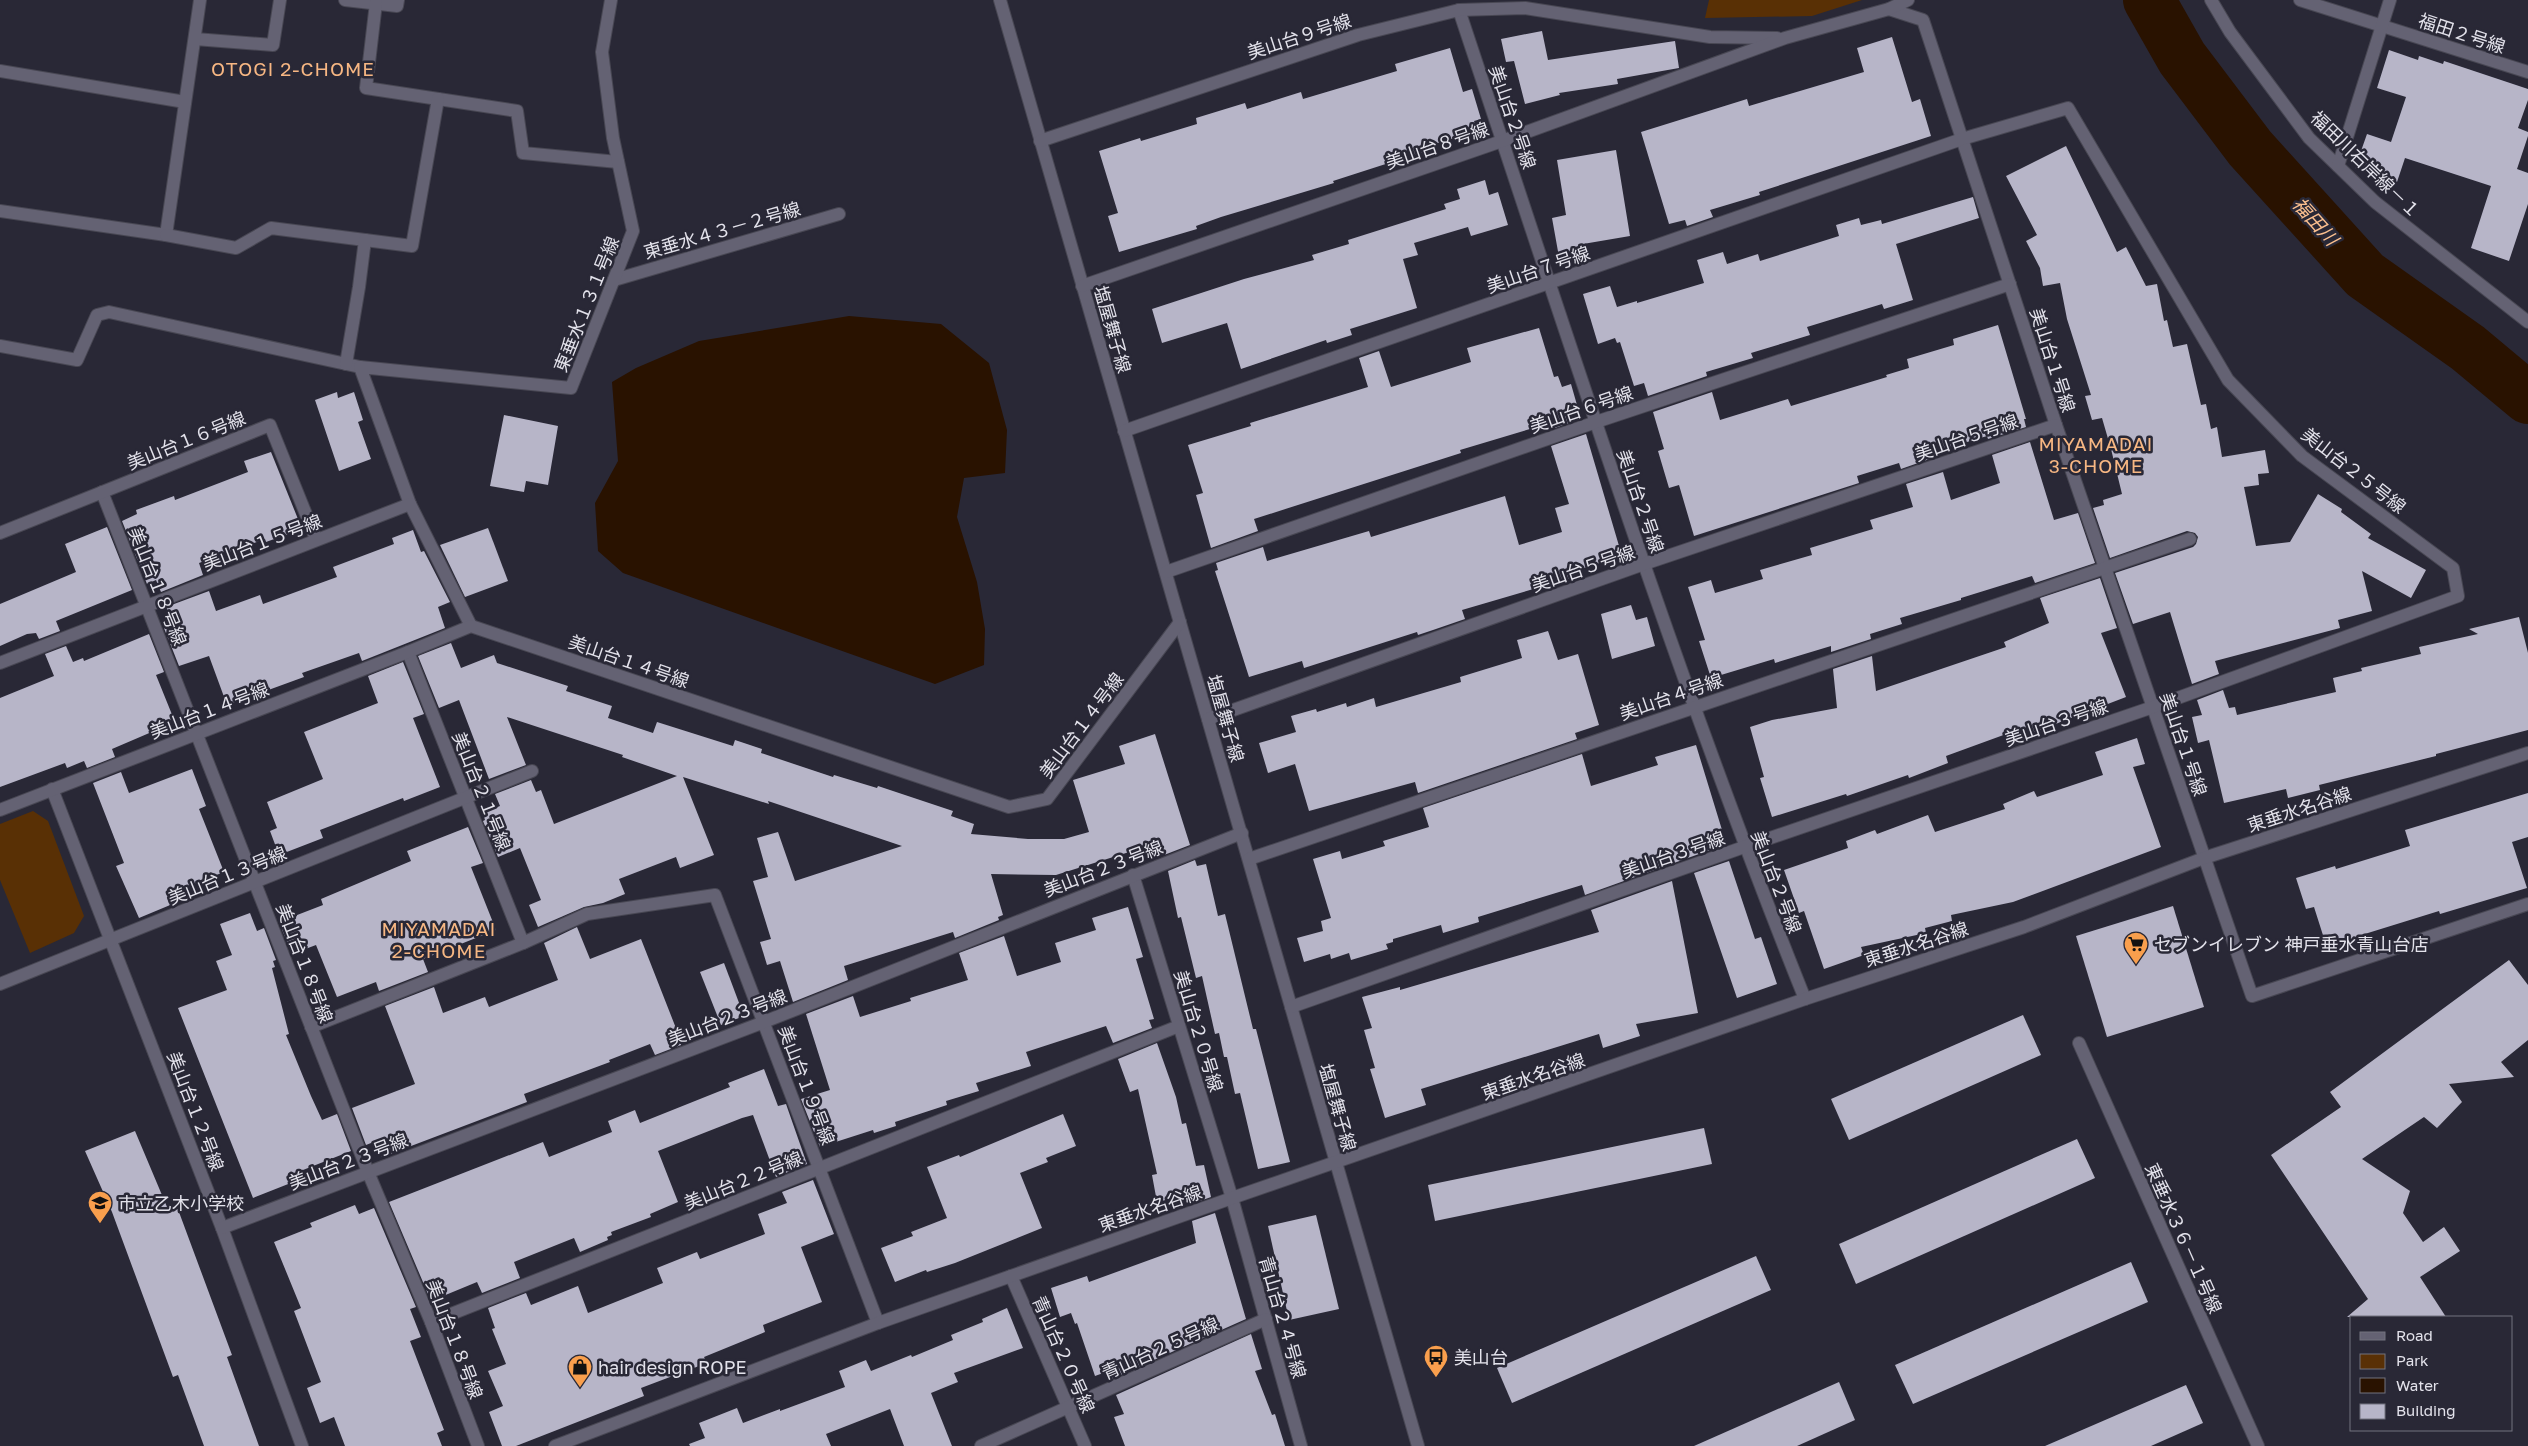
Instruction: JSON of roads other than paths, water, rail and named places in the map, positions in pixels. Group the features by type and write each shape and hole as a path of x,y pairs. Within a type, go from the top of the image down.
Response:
{"street":[{"path":"166,234 200,0"},
{"path":"194,39 273,45 280,0"},
{"path":"345,0 398,6 398,0"},
{"name":"東垂水１３１号線","path":"360,367 571,388 633,231 618,162 602,52 611,0"},
{"name":"塩屋舞子線","path":"1000,0 1418,1446"},
{"name":"美山台８号線","path":"1082,286 1502,141 1785,38 1889,9 1908,0"},
{"name":"福田川右岸線－１","path":"2211,0 2230,32 2309,138 2375,202 2528,322"},
{"name":"福田２号線","path":"2300,0 2528,72"},
{"path":"2338,166 2390,0"},
{"path":"376,3 366,88 517,111 523,153 618,162"},
{"name":"美山台９号線","path":"1040,142 1358,34 1459,10 1525,8 1710,37 1785,38"},
{"name":"美山台１号線","path":"1889,9 1923,20 2056,425 2252,996 2528,904"},
{"name":"美山台２号線","path":"1459,10 1644,564 1744,848 1805,999"},
{"path":"0,71 185,102"},
{"path":"0,211 166,234 236,248 271,228 412,246 438,99"},
{"name":"美山台２５号線","path":"1962,139 2068,108 2228,380 2302,456 2453,568 2458,596 2153,708"},
{"name":"美山台７号線","path":"1124,431 1962,139"},
{"name":"東垂水４３－２号線","path":"614,280 839,214"},
{"path":"346,364 365,240"},
{"name":"美山台６号線","path":"1166,572 1596,422 2010,284"},
{"path":"0,346 78,360 97,315 109,312 360,367 410,504 471,626"},
{"name":"美山台１６号線","path":"0,533 270,425 316,539"},
{"name":"美山台５号線","path":"1208,719 1644,564 2056,425"},
{"name":"美山台１８号線","path":"102,492 368,1172 431,1322 478,1446"},
{"name":"美山台１５号線","path":"0,663 410,504"},
{"name":"美山台４号線","path":"1249,859 1694,706 2190,539"},
{"name":"美山台１４号線","path":"0,810 471,626 1009,807 1047,798 1180,622"},
{"name":"美山台２１号線","path":"408,652 523,943"},
{"name":"美山台３号線","path":"1291,1007 1744,848 2153,708"},
{"name":"東垂水名谷線","path":"555,1446 878,1323 1232,1198 1336,1164 1805,999 2024,926 2204,858 2528,753"},
{"name":"美山台１３号線","path":"0,984 532,771"},
{"name":"美山台１２号線","path":"52,789 222,1228 302,1446"},
{"name":"美山台２３号線","path":"222,1228 764,1022 1242,833"},
{"name":"美山台２０号線","path":"1133,875 1232,1198"},
{"name":"美山台１９号線","path":"311,1027 523,943 587,914 715,895 878,1323"},
{"name":"美山台２２号線","path":"431,1322 1179,1026"},
{"name":"東垂水３６－１号線","path":"2079,1043 2258,1446"},
{"name":"青山台２４号線","path":"1232,1198 1301,1446"},
{"name":"青山台２０号線","path":"1012,1276 1085,1446"},
{"name":"青山台２５号線","path":"981,1446 1266,1319"}],"water":[{"path":"849,316 941,324 989,363 1007,430 1005,473 964,478 957,517 977,582 985,629 984,665 935,684 623,573 598,551 595,503 618,461 612,382 636,368 699,341"}],"waterway":[{"name":"福田川","path":"2149,0 2182,58 2250,148 2365,275 2468,348 2528,398"}],"place":[{"name":"セブンイレブン 神戸垂水青山台店","path":"2136,965"},
{"name":"市立乙木小学校","path":"100,1224"},
{"name":"美山台","path":"1436,1378"},
{"name":"hair design ROPE","path":"580,1388"}],"district":[{"name":"OTOGI 2-CHOME","path":"293,68"},
{"name":"MIYAMADAI 3-CHOME","path":"2096,454"},
{"name":"MIYAMADAI 2-CHOME","path":"439,939"}]}
